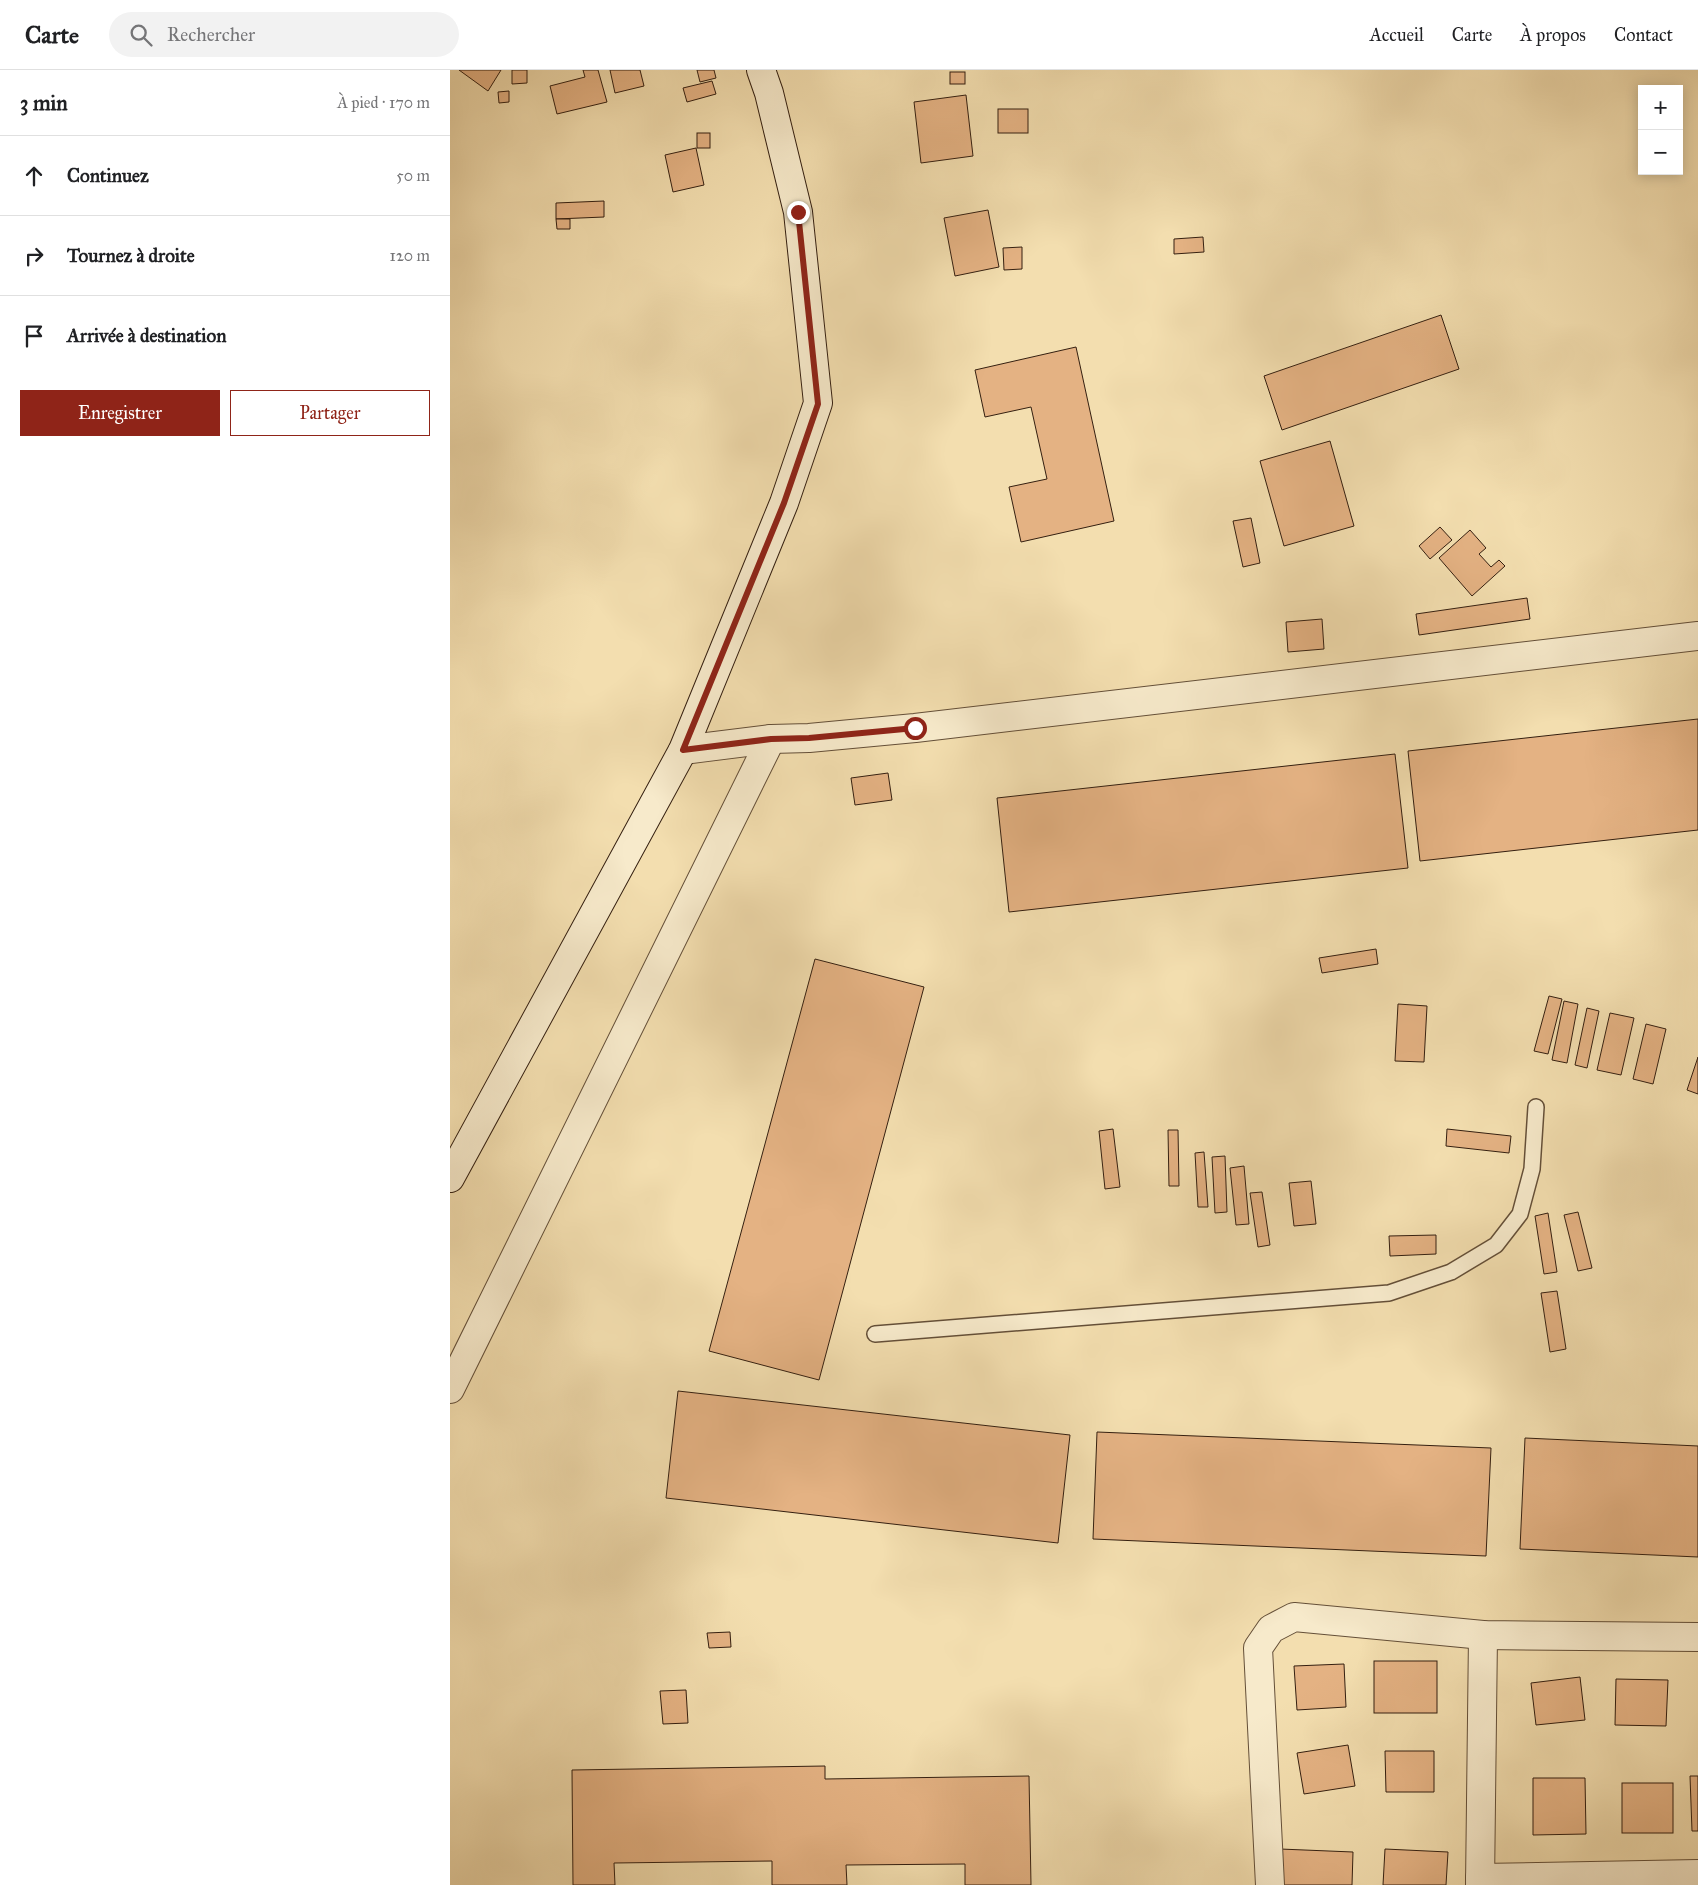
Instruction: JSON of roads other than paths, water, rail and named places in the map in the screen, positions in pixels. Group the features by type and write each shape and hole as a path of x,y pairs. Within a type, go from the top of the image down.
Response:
{"street":[{"path":"450,1178 683,750 784,503 818,404 798,212 769,93 761,70"},
{"path":"683,750 771,739 809,738 915,728 1698,636"},
{"path":"450,1389 771,739"},
{"path":"1270,1885 1258,1648 1270,1629 1294,1617 1483,1635 1698,1637"},
{"path":"1483,1635 1480,1881 1698,1874"}],"lane":[{"path":"875,1334 1389,1293 1451,1272 1496,1244 1520,1214 1532,1169 1536,1106"}]}
